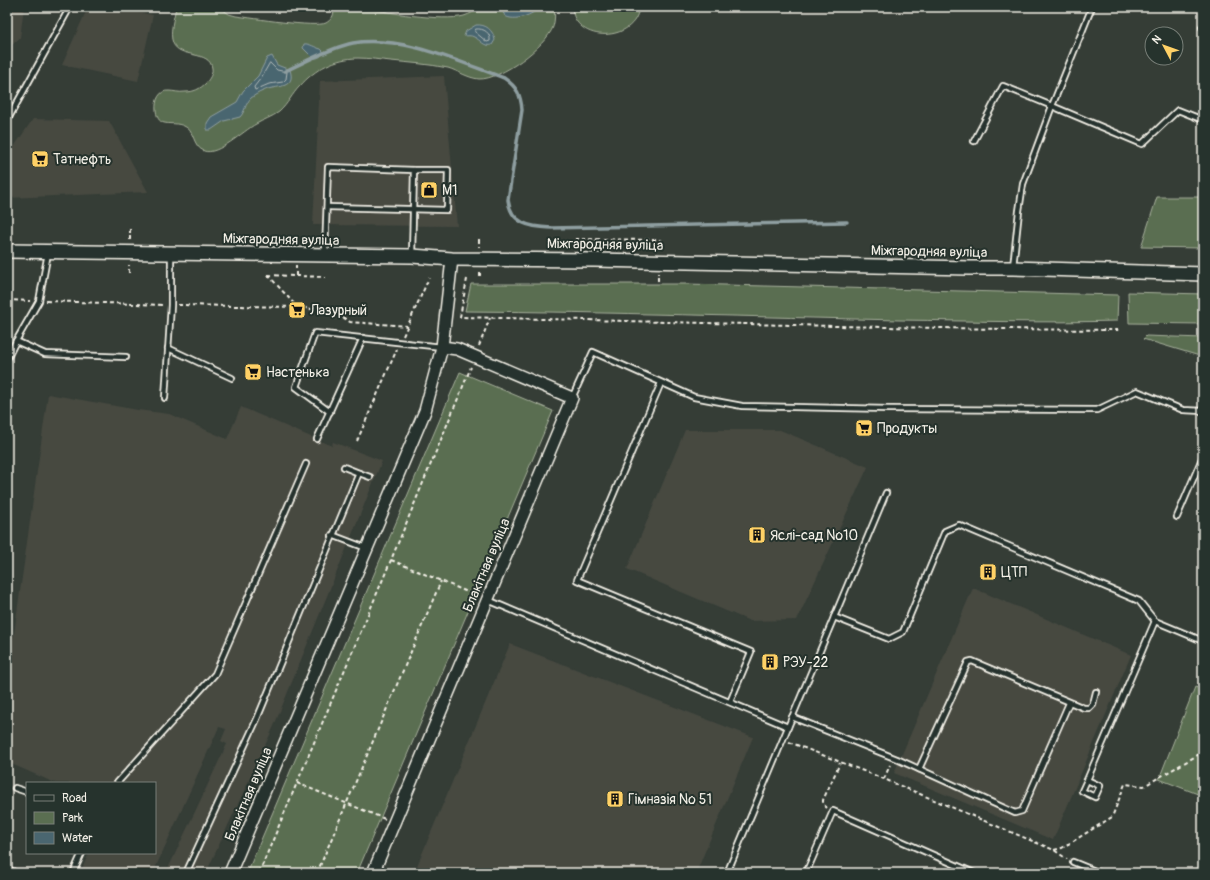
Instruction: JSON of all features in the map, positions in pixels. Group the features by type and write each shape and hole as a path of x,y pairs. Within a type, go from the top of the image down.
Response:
{"main road":[{"name":"Міжгародняя вуліца","path":"7,251 412,256 452,259 602,260 1013,268 1203,274"}],"street":[{"name":"Блакітная вуліца","path":"230,873 425,411 442,347 452,259"},
{"path":"442,347 457,349 572,398"},
{"name":"Блакітная вуліца","path":"373,873 572,398"},
{"path":"7,871 12,873"}],"lane":[{"path":"1013,268 1023,184 1052,106 1092,7"},
{"path":"7,121 69,8"},
{"path":"974,141 1002,86 1142,144 1178,110 1203,120"},
{"path":"325,256 328,167 448,170 447,210 327,207"},
{"path":"412,256 414,170"},
{"path":"7,360 16,340 39,301 49,251"},
{"path":"165,398 171,305 172,254"},
{"path":"330,412 296,387 315,333 442,347"},
{"path":"317,439 363,338"},
{"path":"16,340 45,354 126,357"},
{"path":"168,348 232,378"},
{"path":"572,398 593,352 694,397 742,406 889,409 1097,410 1137,391 1183,410 1203,411"},
{"path":"661,383 577,580 751,652 730,702"},
{"path":"1177,516 1203,456"},
{"path":"118,782 215,674 306,464"},
{"path":"344,467 370,477"},
{"path":"186,873 257,720 332,535 359,473"},
{"path":"727,873 886,493"},
{"path":"834,617 889,638 903,632 945,531 959,525 1139,601 1155,621 1203,640"},
{"path":"332,535 368,549"},
{"path":"488,600 788,726"},
{"path":"1087,780 1155,621"},
{"path":"918,769 968,662 972,661 1084,708 1089,708 1093,704 1096,692"},
{"path":"792,717 894,758 1015,813 1018,813 1022,811 1069,703"},
{"path":"15,788 26,792"},
{"path":"806,873 833,811 974,873"},
{"path":"73,873 82,854"},
{"path":"1074,862 1100,873"}],"path":[{"path":"130,229 130,240"},
{"path":"479,239 479,247"},
{"path":"575,239 660,240 660,250"},
{"path":"129,265 129,273"},
{"path":"480,272 480,279"},
{"path":"658,273 658,282"},
{"path":"297,307 268,276 325,277"},
{"path":"357,441 429,278"},
{"path":"467,279 460,317 823,327 983,330 1122,330"},
{"path":"7,300 297,307 335,312 350,322 407,326"},
{"path":"259,873 391,560 490,318"},
{"path":"391,560 488,600"},
{"path":"317,873 441,581"},
{"path":"783,740 884,779 1054,850 1074,862"},
{"path":"1054,850 1062,848 1112,817 1125,784 1144,786 1203,752"},
{"path":"884,779 894,758"},
{"path":"833,811 825,807 823,800 840,763"},
{"path":"297,783 394,823"}],"shaded area":[{"path":"7,7 24,7 20,38 7,49"},
{"path":"88,7 111,7 153,15 138,81 62,65"},
{"path":"444,76 457,226 313,225 320,81"},
{"path":"33,119 109,121 148,192 7,198 7,157"},
{"path":"48,394 169,414 227,439 241,407 332,446 333,442 382,461 274,726 206,873 166,873 227,744 221,741 226,729 219,727 153,873 80,873 89,854 156,854 156,782 53,782 7,762 7,652 14,634"},
{"path":"685,430 780,430 868,467 797,620 750,621 627,569"},
{"path":"973,588 1131,655 1053,840 894,773"},
{"path":"510,644 753,737 696,873 414,873"}],"green space":[{"path":"176,7 219,7 229,14 236,16 310,24 320,24 329,21 333,16 334,10 330,7 361,7 398,14 454,18 464,16 480,7 554,7 555,17 553,27 549,35 542,43 510,68 488,78 479,79 448,68 420,64 358,58 333,62 312,74 297,89 279,112 251,127 230,142 210,152 204,151 197,146 188,128 179,124 162,122 157,116 156,103 160,94 166,91 188,92 197,90 206,83 212,72 210,62 206,59 181,51 176,48 173,43 172,30"},
{"path":"572,7 639,7 635,19 628,27 617,33 605,34 593,33 583,28 575,19"},
{"path":"1157,197 1203,197 1203,248 1141,247"},
{"path":"471,284 686,284 1118,295 1117,321 1036,322 900,320 628,313 465,311"},
{"path":"1128,292 1203,294 1203,324 1129,323"},
{"path":"1146,336 1203,338 1203,357 1143,339"},
{"path":"460,372 553,411 357,873 247,873"},
{"path":"1195,687 1203,690 1203,796 1159,779"}],"water":[{"path":"502,7 539,7 533,13 524,17 509,18 505,16"},
{"path":"476,25 486,27 491,31 495,40 492,45 486,45 473,36 464,36 466,31"},
{"path":"304,44 321,49 323,51 321,56 318,58 313,58 303,48"},
{"path":"272,56 277,65 290,70 291,76 288,83 257,94 249,100 240,117 224,121 211,130 207,130 207,123 211,117 237,102 243,91 258,76 267,58"}],"waterway":[{"path":"285,71 336,48 353,43 372,42 410,46 449,58 504,78 518,92 522,110 508,200 510,208 517,219 523,223 536,227 551,228 847,222"}],"place":[{"name":"Татнефть","path":"40,159"},
{"name":"М1","path":"429,190"},
{"name":"Лазурный","path":"297,310"},
{"name":"Настенька","path":"253,372"},
{"name":"Продукты","path":"864,428"},
{"name":"Яслі-сад №10","path":"757,535"},
{"name":"ЦТП","path":"988,572"},
{"name":"РЭУ-22","path":"770,662"},
{"name":"Гімназія № 51","path":"615,799"}]}
